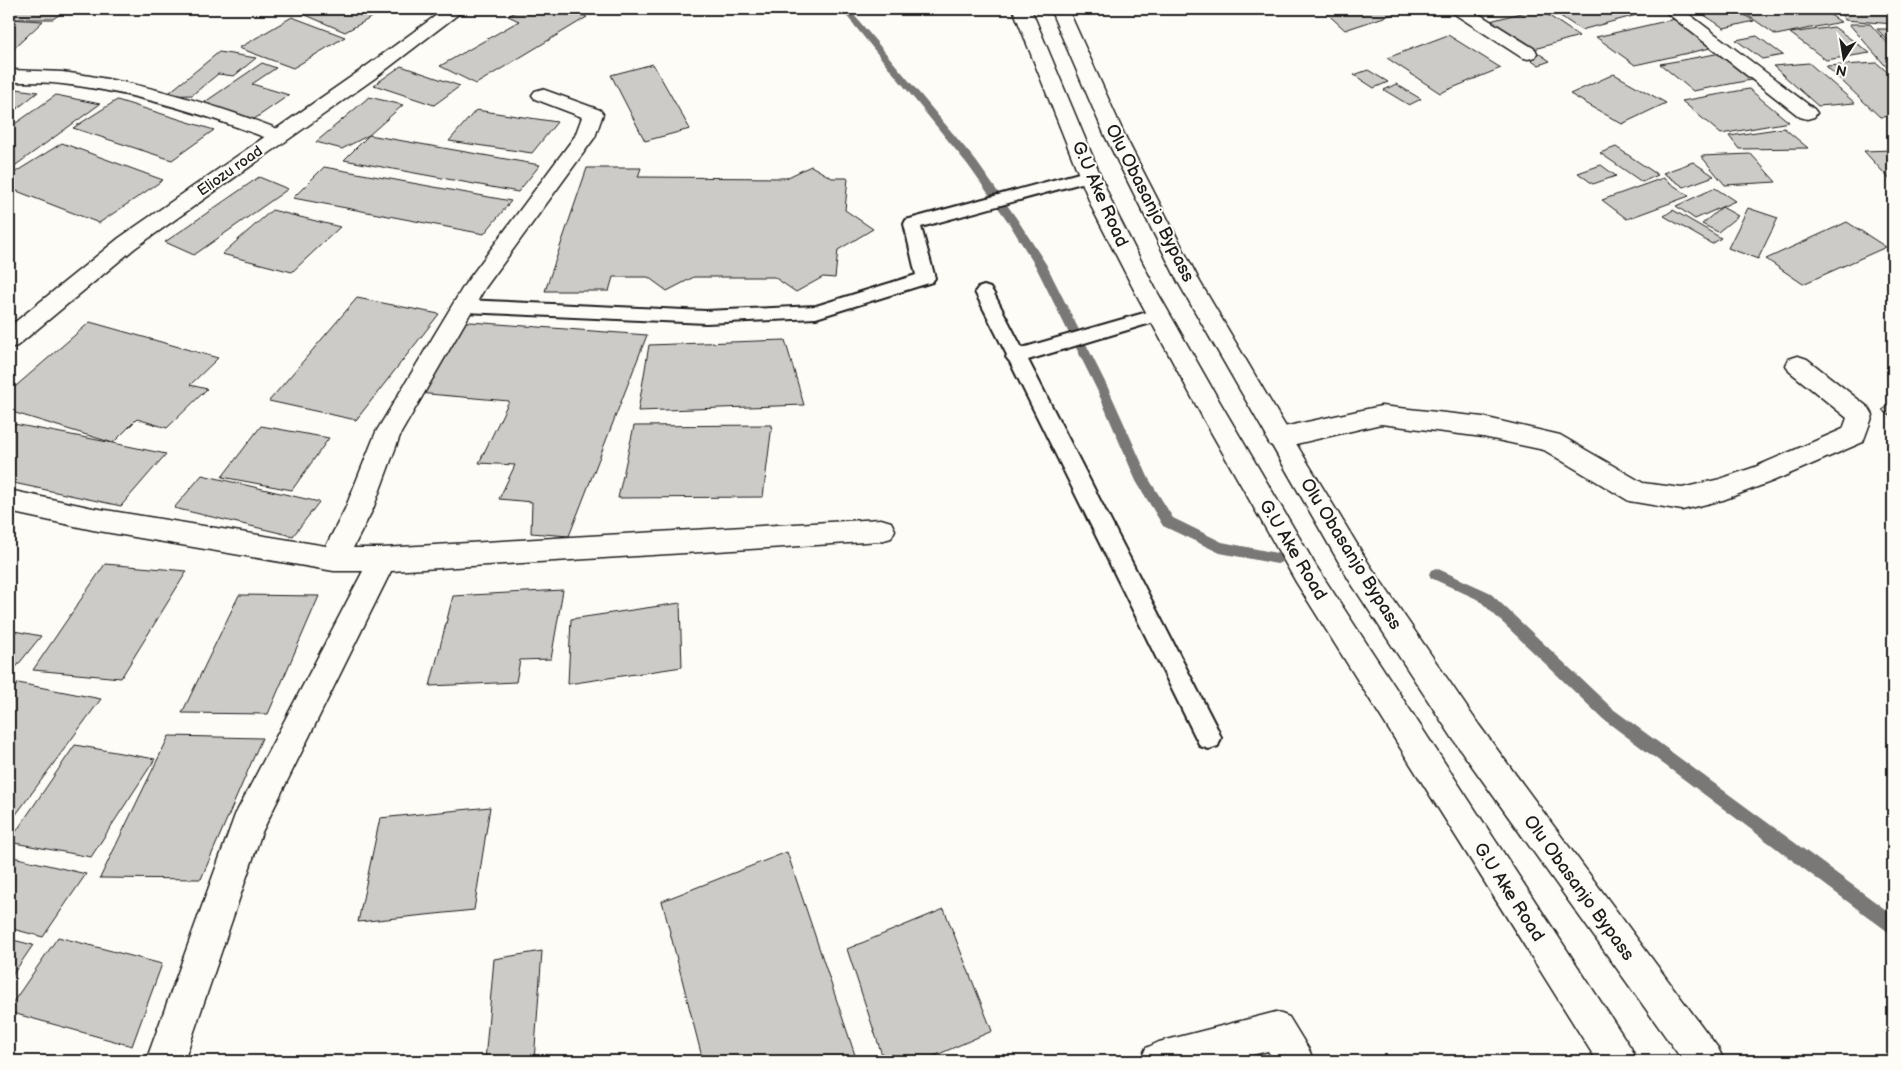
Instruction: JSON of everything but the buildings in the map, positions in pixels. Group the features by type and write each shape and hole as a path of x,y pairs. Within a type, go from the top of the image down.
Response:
{"street":[{"name":"Eliozu road","path":"9,340 127,244 368,74 456,9"},
{"name":"G.U Ake Road","path":"1022,9 1104,210 1158,315 1306,574 1618,1061"},
{"name":"Olu Obasanjo Bypass","path":"1059,9 1115,136 1189,282 1359,572 1468,735 1706,1061"},
{"path":"1458,9 1528,53"},
{"path":"1671,9 1807,113"},
{"path":"12,76 67,79 121,88 249,124 279,136"},
{"path":"334,559 359,509 389,432 476,284 585,137 593,114 542,95"},
{"path":"1279,438 1381,416 1483,427 1551,442 1638,493 1682,499 1723,489 1764,474 1854,435 1860,415 1798,365"},
{"path":"9,501 93,519 334,559 383,560 881,530"},
{"path":"165,1061 247,826 383,560"},
{"path":"1159,1061 1276,1030 1295,1061"}],"lane":[{"path":"464,306 706,317 816,312 926,278 912,224 1090,175"},
{"path":"984,292 1015,357 1209,738"},
{"path":"1015,357 1158,315"}],"waterway":[{"path":"845,9 972,163 1013,221 1042,267 1103,390 1143,481 1168,522 1220,547 1277,558"},
{"path":"1436,574 1484,596 1608,714 1893,925"}]}
